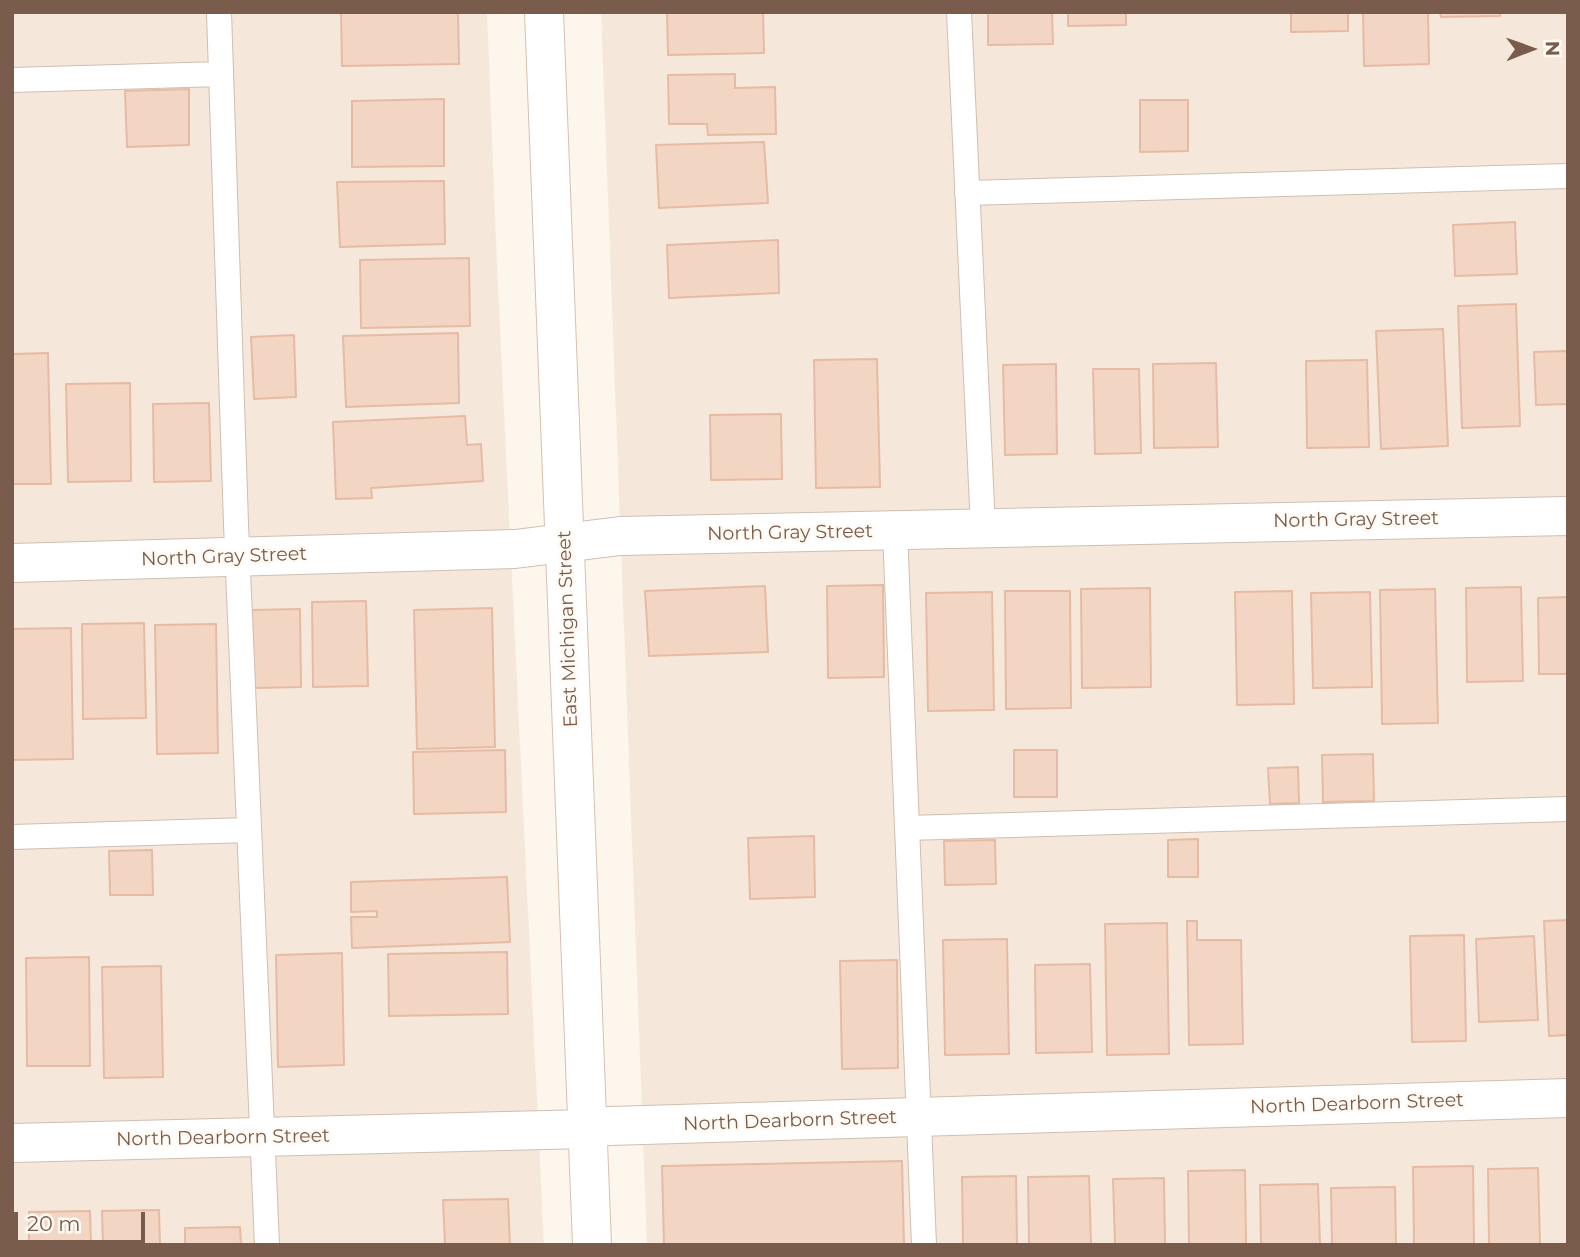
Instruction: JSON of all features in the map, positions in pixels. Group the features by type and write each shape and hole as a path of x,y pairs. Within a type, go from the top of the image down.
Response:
{"street":[{"name":"East Michigan Street","path":"544,12 592,1245"},
{"name":"North Gray Street","path":"12,563 515,549 620,536 1568,516"},
{"name":"North Dearborn Street","path":"12,1143 588,1129 609,1126 1568,1098"}],"lane":[{"path":"219,12 237,556 267,1245"},
{"path":"959,12 983,528"},
{"path":"12,80 221,74"},
{"path":"967,193 1568,176"},
{"path":"895,531 923,1245"},
{"path":"907,828 1568,809"},
{"path":"12,836 249,830"}],"shaded area":[{"path":"12,12 487,12 544,1245 12,1245"},
{"path":"601,12 1568,12 1568,1245 647,1245"}],"building":[{"path":"341,12 458,12 459,64 342,66"},
{"path":"667,12 763,12 764,53 668,55"},
{"path":"988,12 1052,12 1053,44 988,45"},
{"path":"1068,12 1126,12 1126,25 1068,26"},
{"path":"1291,12 1348,12 1348,31 1291,32"},
{"path":"1363,12 1428,12 1429,64 1364,66"},
{"path":"1440,12 1500,12 1500,16 1441,17"},
{"path":"735,74 735,88 775,87 776,134 708,135 707,124 669,124 668,75"},
{"path":"189,89 189,145 127,147 125,91"},
{"path":"444,99 444,166 352,167 352,101"},
{"path":"1140,100 1188,100 1188,151 1140,152"},
{"path":"764,142 768,203 659,208 656,145"},
{"path":"444,181 445,244 340,247 337,182"},
{"path":"1515,222 1517,274 1455,276 1453,225"},
{"path":"778,240 779,293 669,298 667,245"},
{"path":"469,258 470,326 361,328 360,260"},
{"path":"1516,304 1520,426 1462,428 1458,306"},
{"path":"1443,329 1448,446 1381,449 1376,331"},
{"path":"458,333 459,403 346,407 343,336"},
{"path":"294,335 296,397 254,399 251,337"},
{"path":"1568,351 1568,404 1536,405 1534,352"},
{"path":"48,353 51,484 12,484 12,354"},
{"path":"877,359 880,487 816,488 814,360"},
{"path":"1367,360 1369,447 1307,448 1306,361"},
{"path":"1216,363 1218,447 1154,448 1153,364"},
{"path":"1056,364 1057,454 1005,455 1003,365"},
{"path":"1093,369 1139,369 1141,453 1095,454"},
{"path":"130,383 131,481 68,482 66,384"},
{"path":"209,403 211,481 154,482 153,404"},
{"path":"781,414 782,479 711,480 710,415"},
{"path":"465,416 467,445 481,444 483,481 371,488 372,498 336,499 333,422"},
{"path":"883,585 884,677 828,678 827,586"},
{"path":"765,586 768,652 649,656 645,591"},
{"path":"1521,587 1523,681 1467,682 1466,588"},
{"path":"1150,588 1151,687 1082,688 1081,589"},
{"path":"1435,589 1438,723 1382,724 1380,590"},
{"path":"1005,591 1070,591 1071,708 1006,709"},
{"path":"1292,591 1294,704 1237,705 1235,592"},
{"path":"992,592 994,710 928,711 926,593"},
{"path":"1370,592 1372,687 1313,688 1311,593"},
{"path":"1568,597 1568,674 1539,674 1538,598"},
{"path":"366,601 368,686 313,687 312,602"},
{"path":"492,608 495,747 417,749 414,610"},
{"path":"300,609 301,687 253,688 252,610"},
{"path":"144,623 146,718 83,719 82,624"},
{"path":"216,624 218,753 157,754 155,625"},
{"path":"71,628 73,759 12,760 12,629"},
{"path":"505,750 506,812 414,814 413,752"},
{"path":"1014,750 1057,750 1057,797 1014,797"},
{"path":"1373,754 1374,801 1323,802 1322,755"},
{"path":"1298,767 1299,803 1270,804 1268,768"},
{"path":"814,836 815,897 750,899 748,838"},
{"path":"1198,839 1198,877 1168,877 1168,840"},
{"path":"995,840 996,884 945,885 944,841"},
{"path":"152,850 153,895 110,895 109,851"},
{"path":"507,877 510,942 352,948 351,917 377,917 377,911 351,912 351,882"},
{"path":"1568,920 1568,1035 1549,1036 1544,921"},
{"path":"1187,921 1197,921 1197,940 1241,940 1243,1044 1189,1045"},
{"path":"1167,923 1169,1054 1107,1055 1105,924"},
{"path":"1464,935 1466,1041 1412,1042 1410,936"},
{"path":"1534,936 1538,1020 1479,1022 1476,939"},
{"path":"1007,939 1009,1054 945,1055 943,940"},
{"path":"507,952 508,1014 389,1016 388,954"},
{"path":"342,953 344,1065 278,1067 276,955"},
{"path":"89,957 90,1066 27,1066 26,958"},
{"path":"897,960 898,1068 842,1069 840,961"},
{"path":"1090,964 1092,1052 1036,1053 1035,965"},
{"path":"161,966 163,1077 104,1078 102,967"},
{"path":"902,1161 904,1245 664,1245 662,1166"},
{"path":"1473,1166 1474,1245 1414,1245 1413,1167"},
{"path":"1538,1168 1540,1245 1489,1245 1488,1169"},
{"path":"1245,1170 1246,1245 1189,1245 1188,1171"},
{"path":"1016,1176 1017,1245 963,1245 962,1177"},
{"path":"1089,1176 1091,1245 1029,1245 1028,1177"},
{"path":"1164,1178 1165,1245 1115,1245 1113,1179"},
{"path":"1318,1184 1320,1245 1261,1245 1260,1185"},
{"path":"1395,1187 1396,1245 1332,1245 1331,1188"},
{"path":"508,1199 510,1245 445,1245 443,1200"},
{"path":"159,1210 160,1245 103,1245 102,1211"},
{"path":"90,1211 91,1245 29,1245 29,1212"},
{"path":"12,1227 17,1227 17,1245 12,1245"},
{"path":"240,1227 241,1245 185,1245 185,1228"}]}
